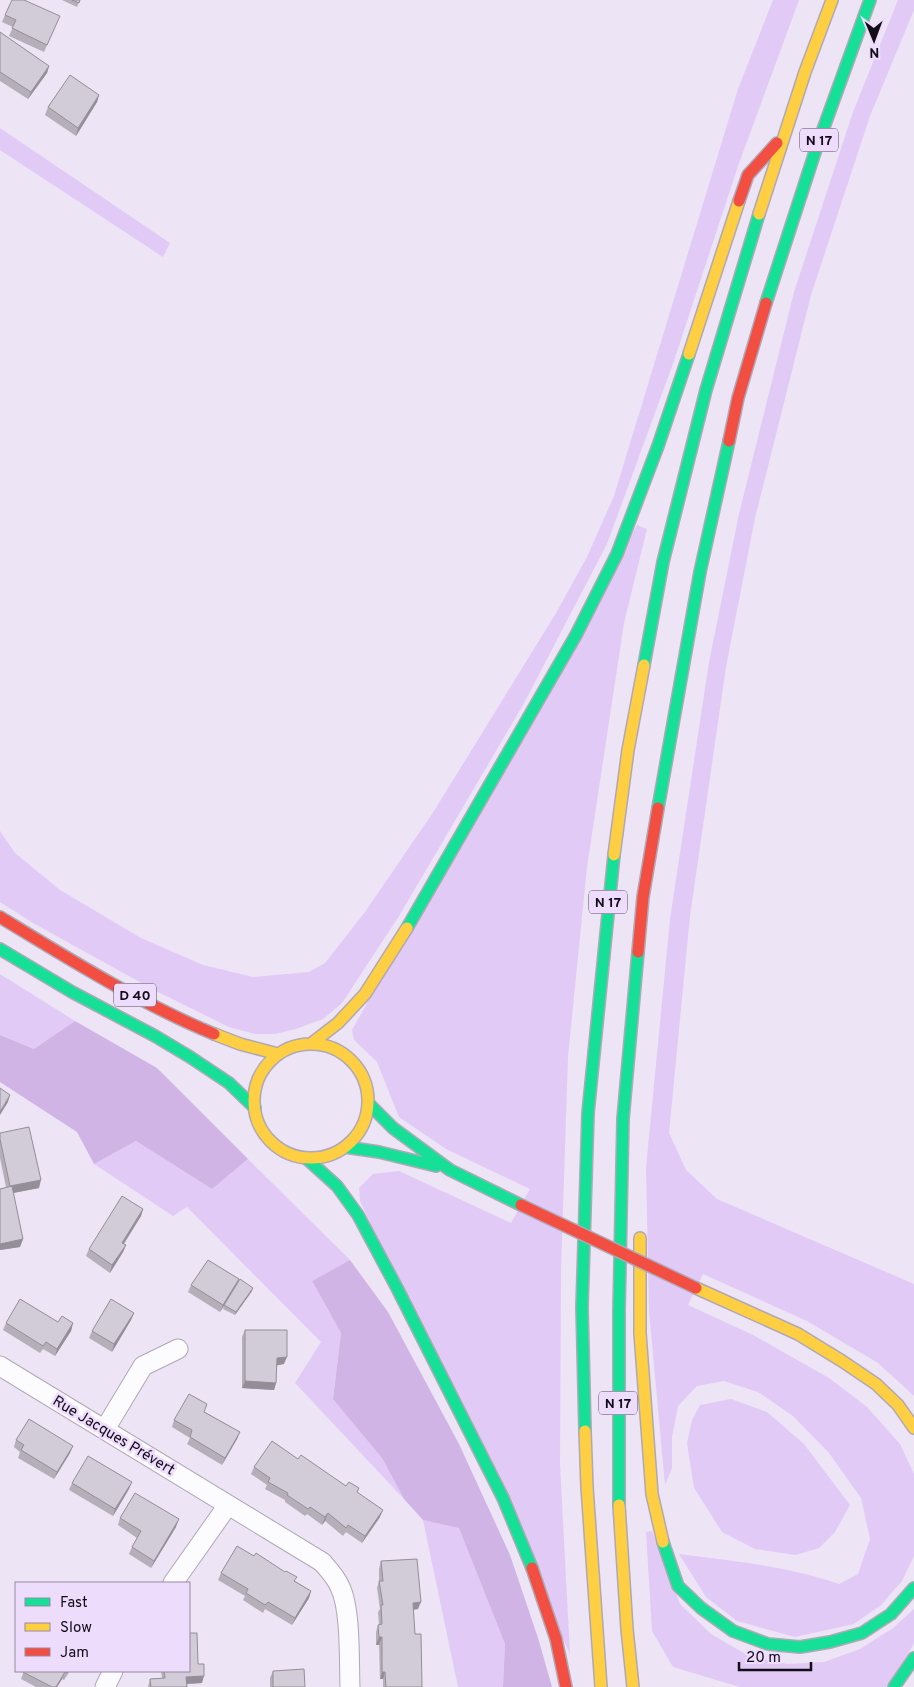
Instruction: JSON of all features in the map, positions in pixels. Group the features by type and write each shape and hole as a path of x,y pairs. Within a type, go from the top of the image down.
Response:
{"main road":[{"name":"N 17","path":"602,1687 596,1631 587,1487 582,1307 588,1113 609,890 628,750 663,562 709,381 783,136 832,0"},
{"name":"N 17","path":"633,1687 627,1629 618,1486 619,1312 623,1119 644,897 666,758 700,572 738,398 772,282 804,185 870,0"},
{"path":"312,1043 338,1023 365,994 394,950 576,635 617,554 658,446 748,175 783,136"},
{"name":"D 40","path":"0,918 78,965 210,1034 248,1048 278,1054"},
{"name":"D 40","path":"0,949 72,992 190,1057 229,1083 255,1108"},
{"path":"312,1043 330,1047 346,1055 353,1062 359,1069 367,1086 369,1104 362,1128 345,1147 333,1154 306,1158 288,1152 272,1142 260,1126 255,1108 256,1087 264,1069 278,1054 288,1048 312,1043"},
{"path":"369,1104 393,1128 450,1170 696,1288 798,1334 876,1384 898,1405 914,1428"},
{"path":"623,1119 634,1156"},
{"path":"345,1147 380,1152 450,1170"},
{"path":"306,1158 337,1186 358,1216 483,1457 503,1498 530,1562 556,1639 566,1687"},
{"path":"640,1224 640,1333 652,1494 663,1544 678,1586 701,1608 733,1631 768,1644 800,1647 830,1642 862,1633 891,1614 914,1588"},
{"path":"894,1687 914,1658"}],"street":[{"path":"105,1430 143,1366 178,1348"},
{"name":"Rue Jacques Prévert","path":"0,1366 322,1562 333,1574 341,1588 346,1604 350,1687"},
{"path":"174,1582 228,1505"},
{"path":"105,1687 112,1672"}],"shaded area":[{"path":"773,0 799,0 738,166 674,361 607,544 523,705 399,916 342,1003 323,1019 275,1034 255,1034 229,1027 154,990 33,923 0,902 0,831 15,853 60,890 141,938 203,965 253,977 309,972 325,963 365,912 434,811 556,613 587,557 614,496 738,89"},
{"path":"898,0 914,0 914,10 870,116 811,295 755,518 726,667 690,916 669,1133 686,1170 717,1199 914,1284 914,1396 878,1363 807,1321 703,1274 688,1305 753,1335 829,1378 867,1407 900,1444 914,1474 914,1556 902,1581 881,1605 854,1624 795,1637 737,1621 706,1597 679,1554 780,1568 839,1584 858,1574 870,1539 861,1498 829,1453 793,1416 758,1392 724,1381 697,1386 678,1406 672,1437 672,1468 665,1485 649,1311 646,1168 670,919 709,662 739,514 794,292 853,112"},
{"path":"0,128 170,243 163,257 0,150"},
{"path":"637,525 647,529 624,623 587,867 568,1057 561,1269 560,1464 570,1654 360,1201 359,1188 373,1174 399,1171 511,1223 530,1189 446,1149 399,1117 377,1062 354,1040 352,1030"},
{"path":"0,974 75,1021 34,1049 0,1035"},
{"path":"75,1021 157,1068 248,1159 212,1189 136,1141 94,1164 77,1132 0,1082 0,1035 34,1049"},
{"path":"136,1141 212,1189 248,1159 350,1260 312,1281 341,1333 333,1398 382,1458 404,1499 295,1383 321,1342 187,1207 173,1216 94,1164"},
{"path":"350,1260 388,1312 459,1444 510,1555 538,1638 552,1687 503,1687 505,1644 459,1528 423,1520 404,1499 382,1458 333,1399 341,1333 312,1281"},
{"path":"731,1399 767,1412 804,1444 850,1505 835,1532 819,1548 796,1555 755,1549 722,1532 694,1488 687,1443 692,1420 700,1405"},
{"path":"423,1520 459,1527 505,1644 503,1687 458,1687"},
{"path":"652,1531 680,1604 711,1634 749,1656 787,1664 824,1662 860,1649 893,1628 914,1609 914,1643 886,1687 740,1687 673,1667 652,1631 646,1532"}],"building":[{"path":"12,0 24,0 60,16 47,45 12,28 16,20 5,15"},
{"path":"0,32 49,66 31,92 0,72"},
{"path":"70,75 99,95 78,128 48,107"},
{"path":"0,1088 10,1095 0,1112"},
{"path":"29,1127 41,1180 10,1186 0,1133"},
{"path":"12,1186 23,1239 0,1244 0,1189"},
{"path":"122,1196 143,1209 122,1243 126,1245 112,1265 89,1249"},
{"path":"208,1260 239,1279 223,1305 191,1285"},
{"path":"240,1279 253,1288 236,1312 224,1305"},
{"path":"20,1299 58,1322 62,1316 73,1323 57,1349 46,1342 43,1346 6,1323"},
{"path":"111,1299 134,1313 114,1344 92,1331"},
{"path":"245,1330 287,1330 287,1357 277,1358 276,1383 245,1381"},
{"path":"189,1394 207,1404 204,1412 240,1432 225,1458 190,1437 192,1430 174,1420"},
{"path":"29,1419 73,1446 57,1472 21,1450 24,1445 16,1440"},
{"path":"272,1441 298,1459 301,1455 346,1486 349,1482 359,1488 357,1492 383,1510 365,1536 348,1525 346,1528 328,1513 325,1517 310,1507 308,1509 287,1495 288,1493 268,1482 270,1478 254,1467"},
{"path":"88,1456 132,1482 115,1509 72,1483"},
{"path":"135,1493 179,1519 154,1561 132,1547 141,1531 120,1518"},
{"path":"237,1546 254,1556 256,1553 285,1572 297,1577 294,1581 311,1591 295,1618 268,1602 265,1605 246,1593 248,1589 221,1573"},
{"path":"417,1559 421,1602 413,1603 415,1634 421,1634 422,1687 386,1687 385,1672 382,1672 382,1637 379,1637 378,1625 382,1624 381,1605 383,1605 379,1581 383,1581 381,1561"},
{"path":"190,1633 197,1633 198,1664 204,1664 204,1676 186,1677 187,1687 151,1687 150,1679 165,1678 164,1672 190,1672"},
{"path":"304,1669 305,1687 273,1687 273,1671"},
{"path":"23,1672 65,1672 56,1687 52,1687"}],"traffic: fast":[{"path":"766,303 816,149 870,0"},
{"path":"644,665 663,562 706,390 759,214"},
{"path":"407,928 576,635 617,554 658,446 689,354"},
{"path":"658,808 700,572 729,441"},
{"path":"585,1431 582,1307 588,1113 614,855"},
{"path":"0,949 72,992 155,1036 190,1057 229,1083 255,1108"},
{"path":"619,1505 619,1311 623,1119 638,952"},
{"path":"369,1104 393,1128 450,1170 521,1205"},
{"path":"345,1147 379,1152 436,1166"},
{"path":"306,1158 337,1186 358,1215 503,1498 532,1568"},
{"path":"663,1542 678,1586 701,1608 733,1631 768,1644 800,1647 830,1642 862,1633 891,1614 914,1588"},
{"path":"894,1687 914,1658"}],"traffic: slow":[{"path":"759,214 805,72 832,0"},
{"path":"689,354 739,201"},
{"path":"614,855 628,750 644,665"},
{"path":"312,1043 338,1023 365,994 407,928"},
{"path":"214,1034 240,1044 278,1054"},
{"path":"311,1044 333,1049 351,1061 363,1079 368,1101 363,1123 351,1141 333,1153 311,1158 289,1153 271,1141 259,1123 254,1101 259,1079 271,1061 289,1049 311,1044"},
{"path":"640,1238 640,1333 652,1494 663,1542"},
{"path":"696,1288 798,1334 842,1361 876,1384 898,1405 914,1428"},
{"path":"585,1431 601,1687"},
{"path":"619,1505 627,1629 633,1687"}],"traffic: jam":[{"path":"739,201 748,175 777,143"},
{"path":"729,441 738,398 766,303"},
{"path":"638,952 643,897 658,808"},
{"path":"0,917 78,964 159,1009 214,1034"},
{"path":"521,1205 696,1288"},
{"path":"532,1568 556,1639 566,1687"}]}
